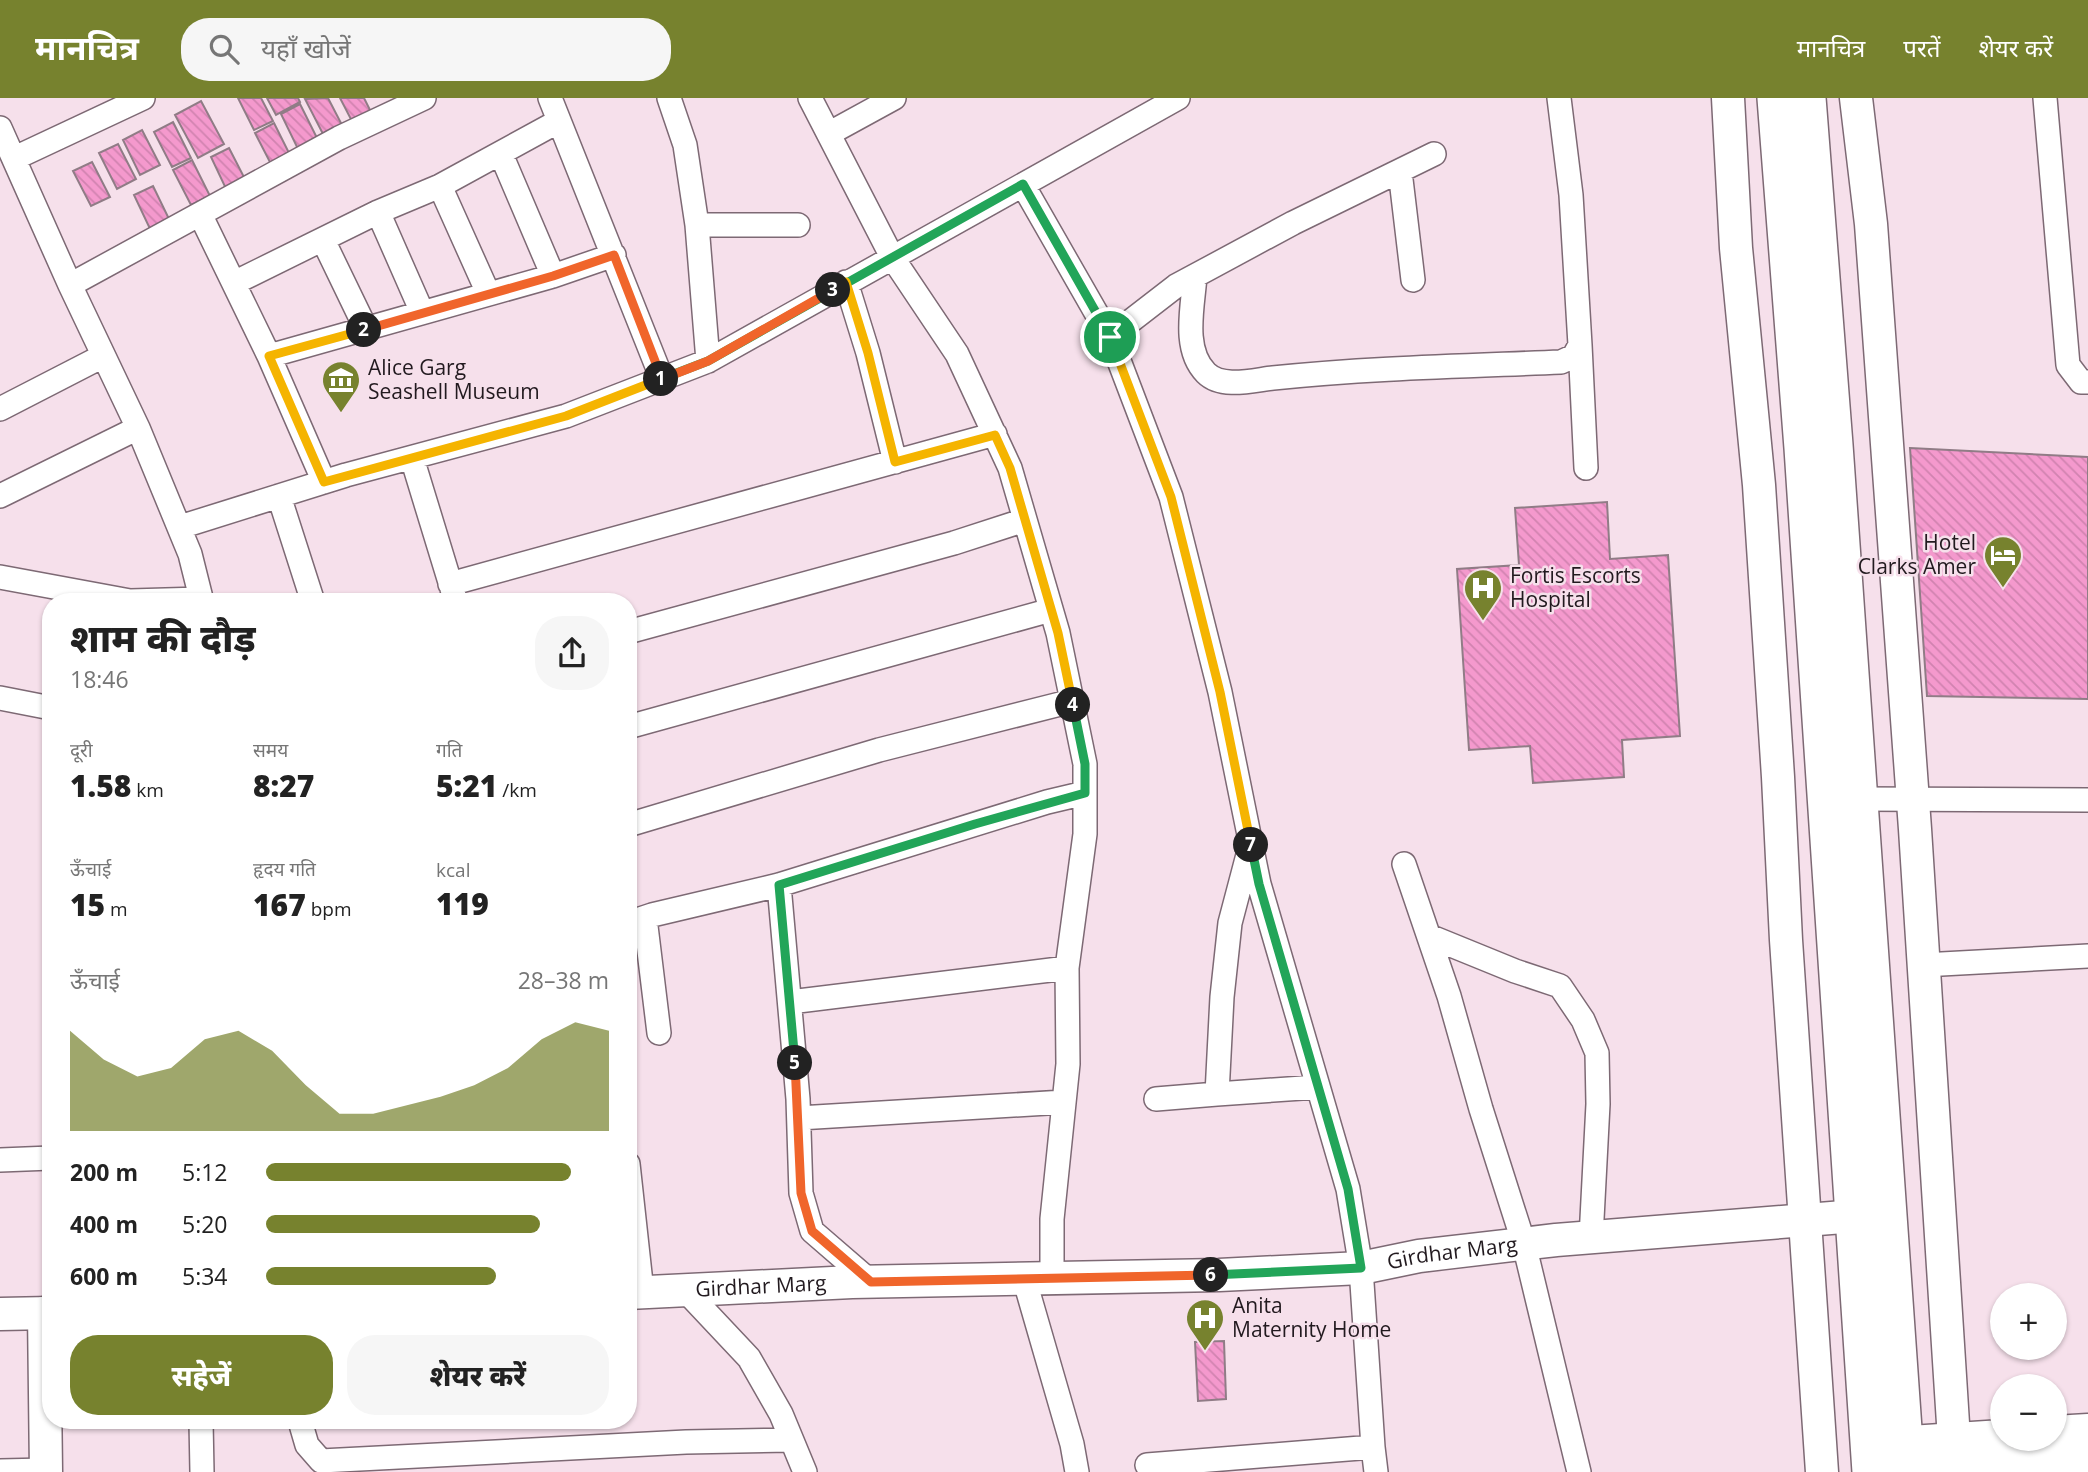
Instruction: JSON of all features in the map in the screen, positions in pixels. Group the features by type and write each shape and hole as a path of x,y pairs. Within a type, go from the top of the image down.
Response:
{"main road":[{"path":"1776,98 1856,1216 1909,1459"},
{"path":"1807,98 1909,1459"}],"street":[{"path":"15,158 143,98"},
{"path":"70,285 339,138 424,98"},
{"path":"550,98 662,379"},
{"path":"669,98 685,145 697,225 708,361"},
{"path":"810,98 892,257 957,354 1010,468 1051,610 1085,764 1085,834 1068,968 1068,1064 1052,1219 1038,1277 1077,1472"},
{"path":"830,133 894,98"},
{"path":"180,527 324,482 566,416 708,361 1178,98"},
{"path":"1559,98 1571,195 1586,468"},
{"path":"1728,98 1736,248 1759,485 1822,1472"},
{"path":"1856,98 1871,224 1923,965 1909,1459"},
{"path":"2045,98 2068,365 2081,382 2088,382"},
{"path":"234,282 378,212 440,186 559,121"},
{"path":"0,128 138,428 180,527 199,593"},
{"path":"501,154 553,276"},
{"path":"1110,337 1176,286 1293,223 1434,154"},
{"path":"1400,171 1413,280"},
{"path":"1023,184 1110,337 1171,497 1220,692 1259,884 1348,1189 1361,1268 1376,1472"},
{"path":"440,186 488,293"},
{"path":"378,212 422,312"},
{"path":"200,214 269,356 324,482"},
{"path":"697,225 798,225"},
{"path":"323,240 366,329"},
{"path":"269,356 553,276 614,255"},
{"path":"1195,276 1191,340 1198,360 1207,374 1225,383 1302,375 1561,362 1574,356 1580,345"},
{"path":"846,282 868,353 895,462"},
{"path":"0,409 103,356"},
{"path":"0,496 138,428"},
{"path":"412,458 453,593 995,435"},
{"path":"279,496 310,593"},
{"path":"637,630 954,543 1025,520"},
{"path":"0,576 88,593"},
{"path":"637,725 1051,610"},
{"path":"0,698 42,706"},
{"path":"637,822 879,750 1072,701"},
{"path":"659,1033 637,920 779,885 1021,810 1085,793"},
{"path":"1858,799 2088,800"},
{"path":"1217,1094 1222,997 1230,923 1251,843"},
{"path":"1404,863 1524,1244 1579,1472"},
{"path":"779,885 799,1118 801,1193 812,1231 861,1282"},
{"path":"1429,936 1560,986 1583,1020 1597,1054 1598,1104 1591,1238"},
{"path":"1923,965 2088,956"},
{"path":"790,1002 1068,968"},
{"path":"1156,1099 1317,1087"},
{"path":"799,1118 1064,1102"},
{"path":"0,1160 42,1158"},
{"name":"Girdhar Marg","path":"637,1293 861,1282 1219,1275 1361,1268 1419,1256 1524,1244 1856,1216"},
{"path":"697,1290 749,1358 781,1414 805,1472"},
{"path":"0,1314 42,1313"},
{"path":"0,1471 46,1471 46,1429"},
{"path":"201,1429 202,1472"},
{"path":"302,1429 307,1445 321,1461 339,1466 686,1442 790,1440"},
{"path":"2067,1431 2088,1430"},
{"path":"1909,1459 1990,1439"},
{"path":"1147,1465 1373,1447"},
{"path":"1909,1459 2088,1460"}],"building":[{"path":"238,98 261,98 273,121 254,130"},
{"path":"267,98 298,98 300,102 276,115"},
{"path":"328,98 342,125 323,134 305,99"},
{"path":"340,98 364,98 374,118 355,127"},
{"path":"201,101 224,144 198,158 175,115"},
{"path":"300,104 318,140 298,149 281,114"},
{"path":"173,122 191,158 172,167 154,132"},
{"path":"274,123 292,159 273,168 255,133"},
{"path":"142,130 160,165 140,175 123,140"},
{"path":"118,144 136,179 117,189 99,153"},
{"path":"229,148 247,183 228,193 211,157"},
{"path":"192,160 210,196 191,205 173,170"},
{"path":"92,162 110,197 91,206 73,171"},
{"path":"153,186 170,221 151,231 134,195"},
{"name":"Hotel Clarks Amer","path":"1910,448 2088,457 2088,699 1927,696"},
{"path":"1607,502 1610,559 1668,555 1680,736 1622,740 1624,777 1533,783 1530,746 1469,750 1457,569 1519,565 1515,508"},
{"path":"1224,1341 1226,1399 1198,1401 1195,1342"}],"place":[{"name":"Alice Garg Seashell Museum","path":"341,414"},
{"name":"Hotel Clarks Amer","path":"2003,589"},
{"name":"Fortis Escorts Hospital","path":"1483,622"},
{"name":"Anita Maternity Home","path":"1205,1352"}],"route":[{"path":"1110,337 1023,184 855,277 708,361 566,416 324,482 269,356 553,276 614,255 657,361 662,379 708,361 846,282 868,353 895,462 995,435 1010,468 1058,633 1085,764 1085,793 1047,802 779,885 798,1098 801,1193 812,1231 871,1282 1219,1275 1361,1268 1348,1189 1259,884 1220,692 1171,497 1110,337"}]}
